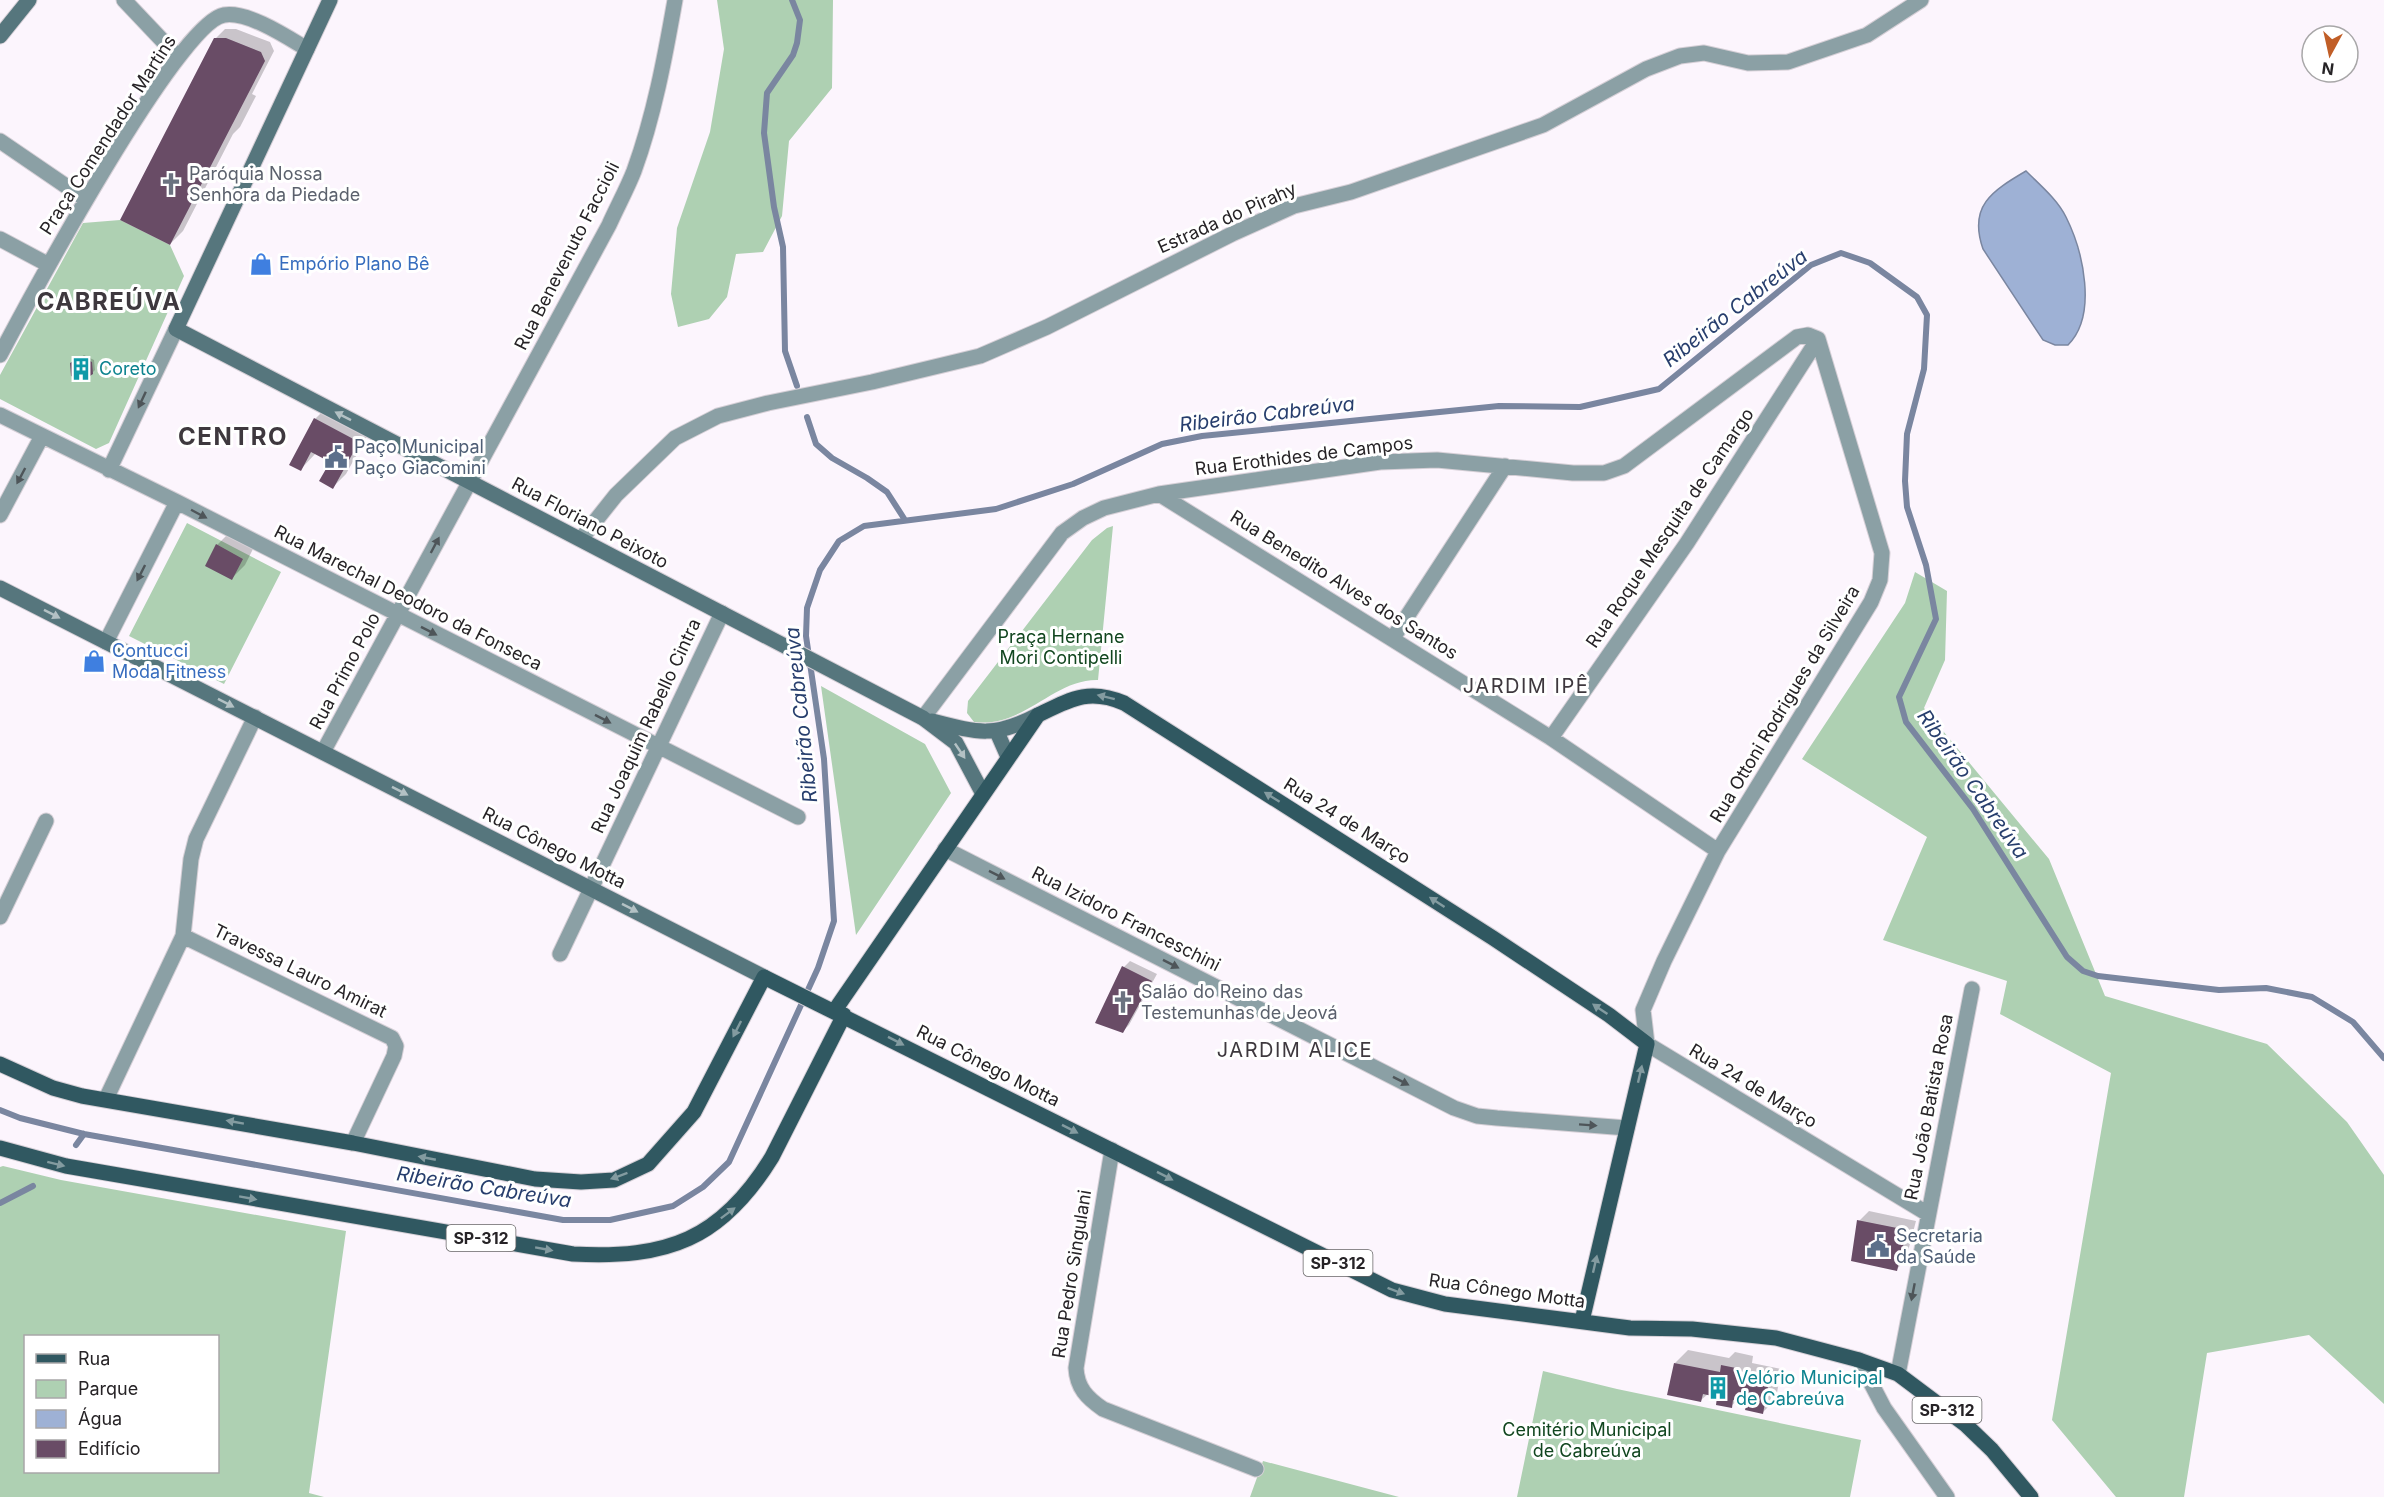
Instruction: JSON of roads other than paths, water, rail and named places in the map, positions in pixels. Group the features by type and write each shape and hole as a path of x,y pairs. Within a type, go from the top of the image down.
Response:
{"main road":[{"name":"Rua 24 de Março","path":"833,1009 1038,715 1070,699 1093,694 1108,696 1124,703 1493,938 1609,1015 1647,1044"},
{"path":"0,1064 53,1088 82,1096 353,1143 535,1179 581,1182 614,1180 648,1164 694,1112 764,977"},
{"name":"Rua Cônego Motta","path":"764,977 833,1009 1392,1290 1445,1304 1630,1328 1692,1329 1776,1338 1859,1360 1898,1374 1966,1425 1992,1450 2031,1497"},
{"name":"SP-312","path":"0,1148 66,1167 573,1254 614,1256 645,1253 678,1243 706,1229 736,1206 743,1197 772,1157 833,1009"},
{"path":"1582,1321 1647,1044"}],"street":[{"path":"0,36 29,0"},
{"path":"124,0 178,57"},
{"path":"109,470 330,0"},
{"name":"Rua Benevenuto Faccioli","path":"470,482 609,225 634,171 667,48 675,0"},
{"name":"Estrada do Pirahy","path":"581,539 616,495 675,438 718,416 980,356 1047,327 1232,234 1294,206 1351,192 1543,125 1646,69 1680,56 1704,53 1748,63 1788,62 1867,35 1921,0"},
{"name":"Praça Comendador Martins","path":"0,355 85,199 178,57 210,20 223,15 236,14 256,21 307,49"},
{"path":"0,141 85,199"},
{"path":"0,239 49,265"},
{"name":"Rua Floriano Peixoto","path":"176,328 923,718"},
{"name":"Rua Erothides de Campos","path":"923,718 1062,533 1083,518 1104,508 1159,494 1380,462 1437,460 1573,473 1604,473 1624,466 1797,337 1808,335 1818,339"},
{"name":"Rua Roque Mesquita de Camargo","path":"1551,738 1687,543 1818,339"},
{"name":"Rua Ottoni Rodrigues da Silveira","path":"1647,1044 1643,1010 1664,961 1718,851 1871,602 1880,580 1882,553 1818,339"},
{"name":"Rua Marechal Deodoro da Fonseca","path":"0,415 177,502 798,817"},
{"path":"0,515 42,436"},
{"path":"1393,638 1505,466"},
{"name":"Rua Primo Polo","path":"323,752 470,482"},
{"name":"Rua Benedito Alves dos Santos","path":"1159,494 1551,738 1718,851"},
{"path":"106,642 177,502"},
{"name":"Rua Cônego Motta","path":"0,588 764,977"},
{"name":"Rua Joaquim Rabello Cintra","path":"560,954 722,613"},
{"path":"923,718 972,732 997,732 1018,726 1038,715"},
{"path":"106,1099 183,936 191,859 196,839 255,717"},
{"path":"923,718 956,743 983,794"},
{"path":"997,732 1008,757"},
{"path":"0,917 46,821"},
{"name":"Rua Izidoro Franceschini","path":"945,849 1454,1108 1477,1116 1497,1119 1627,1128"},
{"name":"Travessa Lauro Amirat","path":"183,936 392,1038 396,1046 394,1056 353,1143"},
{"name":"Rua João Batista Rosa","path":"1898,1374 1972,989"},
{"name":"Rua 24 de Março","path":"1647,1044 1928,1214"},
{"name":"Rua Pedro Singulani","path":"1112,1150 1076,1368 1077,1380 1090,1400 1103,1409 1256,1469"},
{"path":"1859,1360 1884,1408 1947,1497"}],"water":[{"path":"2026,171 2058,204 2078,247 2085,282 2085,300 2083,317 2068,345 2055,345 2043,340 1983,249 1979,234 1981,211 1986,201 1993,193"}],"waterway":[{"path":"792,0 800,20 797,43 793,55 767,93 764,133 774,207 783,247 785,351 797,386"},
{"name":"Ribeirão Cabreúva","path":"0,1110 20,1118 84,1134 563,1220 610,1220 673,1206 703,1187 729,1162 818,968 834,921 824,759 806,636 807,608 820,570 839,541 864,526 996,509 1073,484 1162,444 1202,436 1499,406 1580,407 1659,389 1811,265 1841,253 1870,263 1917,297 1927,315 1924,369 1907,434 1905,481 1907,507 1926,565 1936,619 1899,697 1906,722 1973,809 2067,957 2083,971 2098,976 2219,990 2266,988 2312,997 2353,1022 2384,1058"},
{"path":"807,417 816,444 832,458 887,492 905,520"},
{"path":"76,1145 84,1134"},
{"path":"0,1203 33,1186"}],"place":[{"name":"Paróquia Nossa Senhora da Piedade","path":"171,184"},
{"name":"Empório Plano Bê","path":"261,264"},
{"name":"Coreto","path":"81,369"},
{"name":"Paço Municipal Paço Giacomini","path":"336,457"},
{"name":"Contucci Moda Fitness","path":"94,661"},
{"name":"Salão do Reino das Testemunhas de Jeová","path":"1123,1002"},
{"name":"Secretaria da Saúde","path":"1878,1246"},
{"name":"Velório Municipal de Cabreúva","path":"1718,1388"}],"district":[{"name":"CABREÚVA","path":"109,302"},
{"name":"CENTRO","path":"233,437"},
{"name":"JARDIM IPÊ","path":"1526,686"},
{"name":"JARDIM ALICE","path":"1295,1050"}],"park label":[{"name":"Praça Hernane Mori Contipelli","path":"1061,647"},
{"name":"Cemitério Municipal de Cabreúva","path":"1587,1440"}]}
